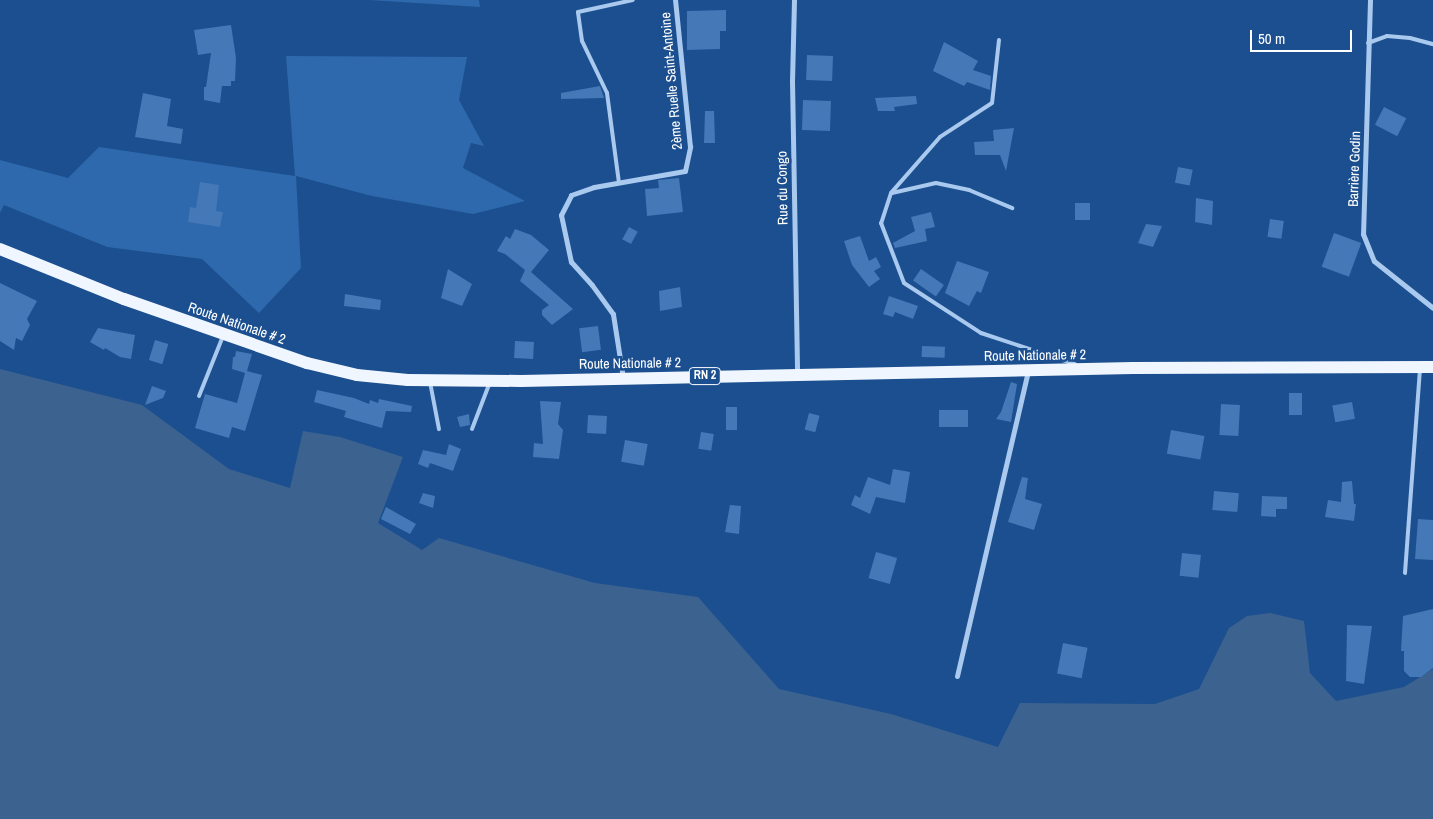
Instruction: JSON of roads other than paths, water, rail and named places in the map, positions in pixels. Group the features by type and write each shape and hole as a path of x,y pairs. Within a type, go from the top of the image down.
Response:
{"main road":[{"name":"Route Nationale # 2","path":"0,249 124,299 307,363 357,375 430,381 490,381 1089,369 1427,367"}],"street":[{"name":"2ème Ruelle Saint-Antoine","path":"623,378 612,314 592,285 571,262 561,215 571,195 594,187 685,171 690,147 675,0"},
{"name":"Rue du Congo","path":"794,0 792,80 797,375"},
{"name":"Barrière Godin","path":"1370,0 1363,234 1374,261 1433,308"},
{"path":"957,676 1028,370"}],"lane":[{"path":"619,183 607,93 582,41 578,12 633,0"},
{"path":"1368,43 1387,36 1410,38 1433,44"},
{"path":"998,40 992,103 940,137 891,193 881,223 904,283 981,333 1089,369"},
{"path":"891,193 936,184 969,190 1012,208"},
{"path":"199,396 224,334"},
{"path":"1405,573 1427,367"},
{"path":"430,381 439,429"},
{"path":"472,429 490,381"}]}
